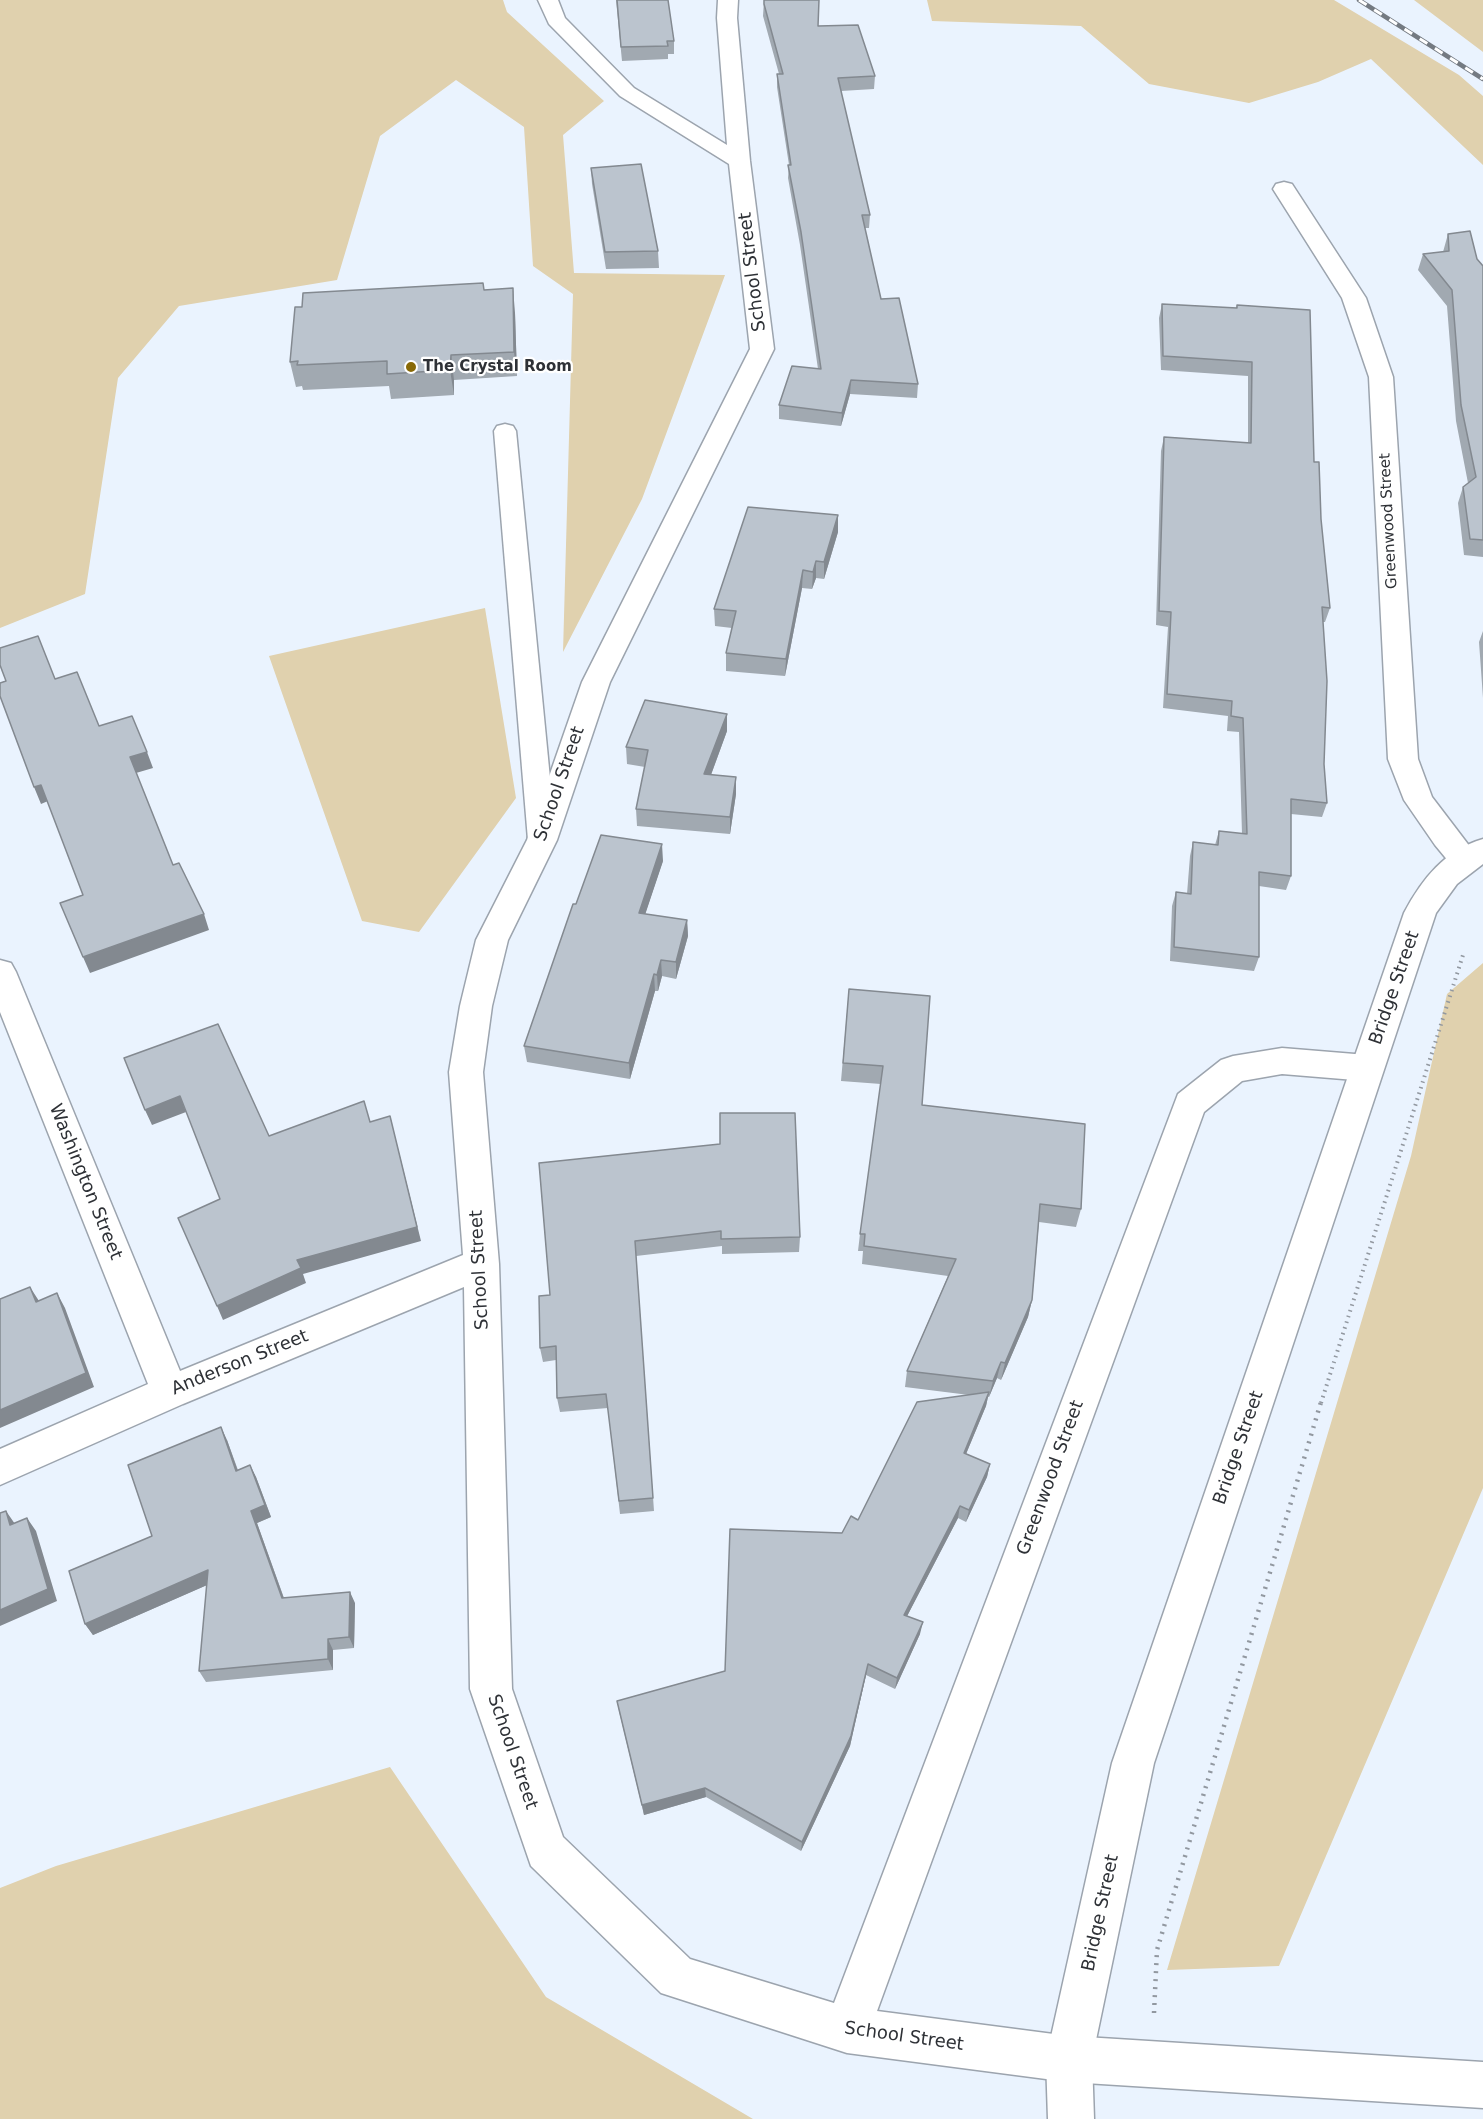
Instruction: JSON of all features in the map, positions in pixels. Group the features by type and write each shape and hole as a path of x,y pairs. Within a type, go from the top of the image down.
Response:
{"street":[{"path":"548,0 555,20 627,92 739,160"},
{"name":"School Street","path":"728,0 739,160 762,349 596,681 542,840 492,940 476,1005 466,1072 481,1264 490,1689 546,1851 676,1977 847,2030 1069,2059"},
{"name":"Greenwood Street","path":"1284,189 1354,298 1381,377 1402,759 1421,803 1474,855"},
{"name":"Bridge Street","path":"1071,2119 1069,2059 1133,1763 1425,902 1446,875 1474,855"},
{"name":"Washington Street","path":"0,972 170,1392"},
{"name":"Greenwood Street","path":"847,2030 1190,1104 1233,1069 1282,1062 1367,1068"},
{"name":"Anderson Street","path":"0,1467 170,1392 481,1264"},
{"path":"1069,2059 1483,2085"}],"lane":[{"path":"506,431 542,840"}],"path":[{"path":"1151,2064 1157,1950 1346,1319 1463,955"}],"shaded area":[{"path":"0,0 503,0 507,12 604,101 563,135 574,273 725,275 642,499 563,652 573,294 533,266 524,127 456,80 380,136 337,280 179,306 118,378 85,594 0,628"},
{"path":"927,0 1334,0 1459,75 1483,96 1483,165 1371,59 1318,82 1249,103 1149,84 1081,26 932,21"},
{"path":"1414,0 1483,0 1483,52"},
{"path":"485,608 516,798 419,932 362,921 269,656"},
{"path":"1483,963 1483,1488 1279,1966 1167,1970 1411,1156 1447,994"},
{"path":"390,1767 546,1997 753,2119 0,2119 0,1888 56,1866"}],"building":[{"path":"617,0 668,0 674,41 667,41 668,46 621,47"},
{"path":"764,0 819,0 818,26 858,25 875,76 838,78 870,215 862,215 881,299 899,298 918,384 851,380 842,413 779,405 792,366 821,369 801,232 788,165 791,165 777,74 783,74"},
{"path":"641,164 658,251 605,252 591,168"},
{"path":"1470,231 1477,259 1483,266 1483,540 1470,539 1463,487 1476,477 1461,405 1452,290 1423,254 1449,251 1448,234"},
{"name":"The Crystal Room","path":"483,283 484,290 513,288 514,352 451,355 450,370 387,374 387,361 297,365 298,361 290,362 295,307 302,307 303,293"},
{"path":"1162,304 1237,308 1237,305 1310,310 1314,462 1319,462 1321,519 1330,608 1322,607 1327,681 1324,764 1327,803 1291,799 1291,876 1259,872 1259,957 1174,947 1176,892 1191,894 1193,842 1218,845 1219,831 1247,834 1243,718 1231,716 1232,701 1167,694 1171,612 1159,611 1164,437 1251,443 1252,362 1163,356"},
{"path":"748,507 838,515 824,562 816,561 813,572 803,570 786,659 726,653 736,611 714,609"},
{"path":"38,636 55,679 77,672 99,726 132,716 147,752 130,757 173,865 179,863 204,914 83,957 60,903 83,895 41,785 34,787 0,696 0,683 6,681 0,665 0,648"},
{"path":"645,700 727,714 704,774 736,777 730,817 636,809 648,750 626,747"},
{"path":"601,835 662,844 639,913 687,920 676,962 661,960 657,975 654,974 629,1063 524,1046 573,904 576,904"},
{"path":"849,989 930,996 922,1105 1085,1124 1081,1209 1040,1204 1032,1300 1005,1363 1001,1362 993,1381 907,1371 956,1259 864,1246 865,1234 860,1234 883,1066 843,1063"},
{"path":"218,1024 269,1136 364,1101 370,1122 390,1116 417,1227 297,1260 301,1268 217,1306 178,1218 220,1199 180,1096 145,1110 124,1058"},
{"path":"720,1113 795,1113 800,1237 721,1239 721,1231 635,1241 653,1498 619,1501 606,1394 557,1398 556,1346 540,1348 539,1296 550,1295 539,1163 720,1144"},
{"path":"30,1287 36,1302 57,1293 86,1373 0,1410 0,1299"},
{"path":"989,1392 964,1453 990,1464 969,1510 960,1506 904,1615 923,1622 897,1678 868,1664 851,1736 802,1842 705,1788 642,1805 617,1701 725,1671 730,1529 842,1533 851,1516 858,1520 917,1402"},
{"path":"221,1427 236,1471 250,1465 265,1505 251,1511 282,1598 350,1592 349,1637 328,1639 328,1659 199,1671 208,1570 85,1624 69,1571 152,1536 128,1465"},
{"path":"6,1511 10,1525 27,1518 48,1589 0,1610 0,1513"}],"railway":[{"path":"1359,0 1483,79"}],"place":[{"name":"The Crystal Room","path":"411,367"}]}
